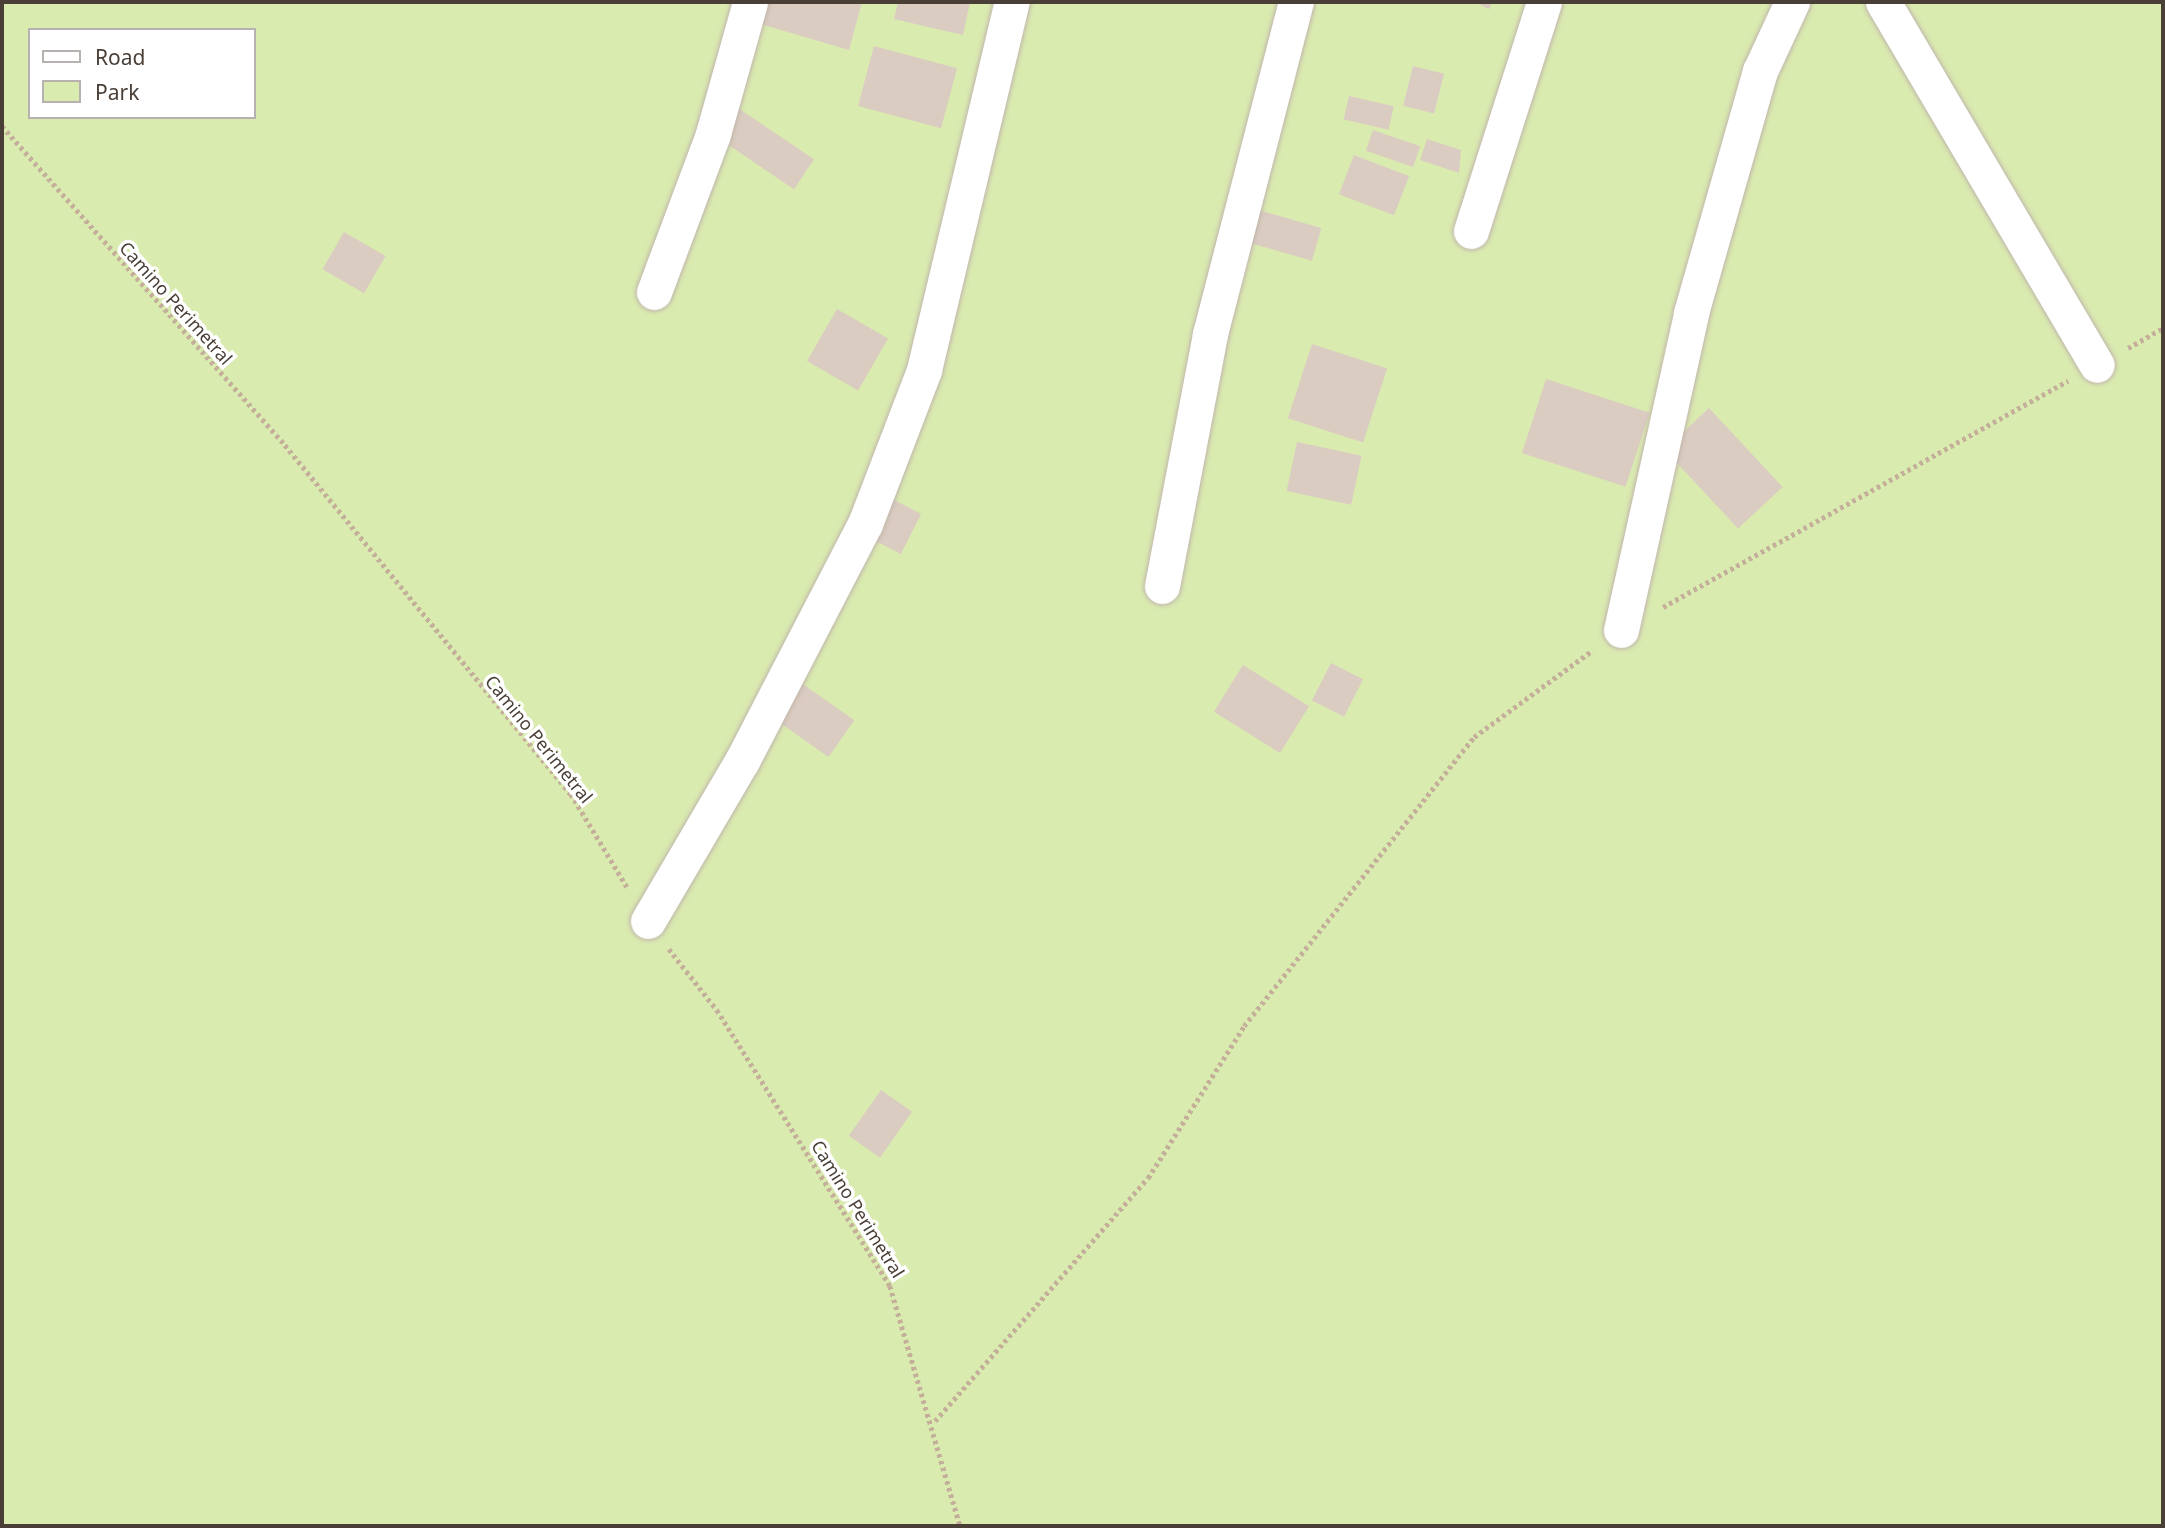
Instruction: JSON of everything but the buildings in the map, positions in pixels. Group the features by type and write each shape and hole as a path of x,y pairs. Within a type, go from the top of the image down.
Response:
{"street":[{"path":"654,292 713,134 750,2"},
{"path":"648,921 742,761 865,524 925,370 1012,2"},
{"path":"1163,586 1209,334 1296,2"},
{"path":"1471,232 1544,2"},
{"path":"1620,630 1691,313 1759,71 1792,2"},
{"path":"1883,2 2097,365"}],"path":[{"name":"Camino Perimetral","path":"2,126 285,444 571,794 648,921 717,1010 890,1286 934,1422 960,1526"},
{"path":"934,1422 1148,1178 1244,1026 1474,737 1620,630 2163,328"}],"green space":[{"path":"2,2 2163,2 2163,1526 2,1526"}]}
